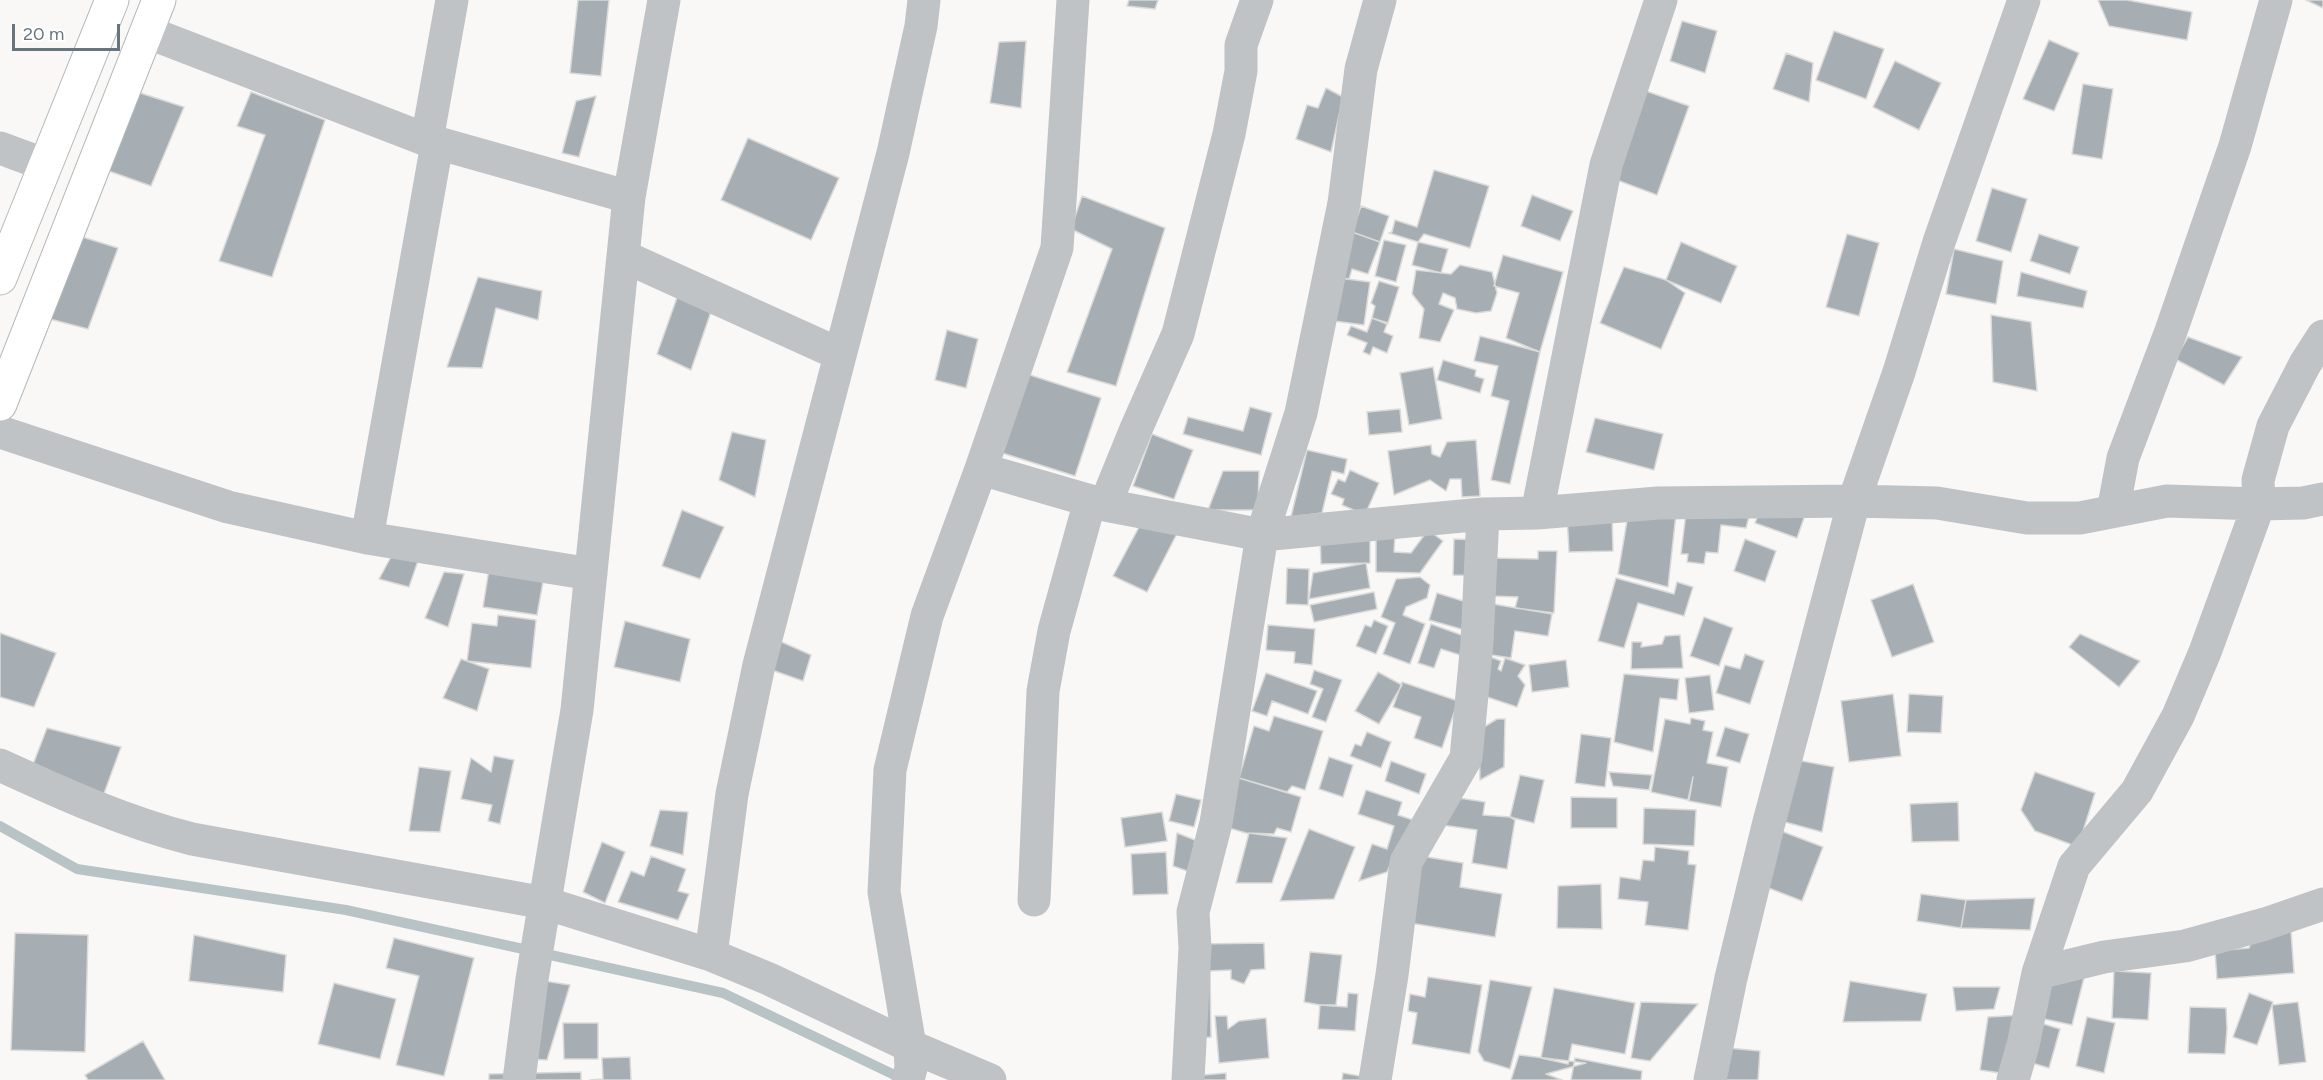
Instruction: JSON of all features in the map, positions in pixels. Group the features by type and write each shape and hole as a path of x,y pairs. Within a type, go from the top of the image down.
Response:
{"main road":[{"path":"0,278 112,0"},
{"path":"0,404 159,0"}],"street":[{"path":"367,538 432,142 452,0"},
{"path":"519,1080 533,975 577,710 628,197 664,0"},
{"path":"711,955 734,783 759,665 893,153 921,26 924,0"},
{"path":"910,1065 884,892 890,770 927,616 981,469 1057,248 1073,0"},
{"path":"1034,900 1043,691 1054,631 1098,503 1136,429 1178,334 1229,134 1241,71 1241,45 1257,0"},
{"path":"1188,1080 1195,948 1192,912 1216,823 1262,535 1301,413 1344,203 1361,69 1380,0"},
{"path":"1538,513 1606,165 1661,0"},
{"path":"1710,1080 1768,826 1854,501 1899,372 1939,242 2024,0"},
{"path":"2113,511 2123,458 2171,331 2235,146 2276,0"},
{"path":"147,32 432,142 628,197"},
{"path":"0,148 46,165"},
{"path":"623,256 839,354"},
{"path":"2013,1080 2038,973 2074,866 2137,791 2178,716 2205,652 2259,504 2258,480 2273,426 2305,364 2323,336"},
{"path":"0,432 228,507 367,538 591,574"},
{"path":"981,469 1098,503 1262,535 1483,514 1538,513 1658,502 1937,503 2027,518 2080,518 2167,501 2259,504 2303,503 2323,499"},
{"path":"1375,1080 1392,975 1406,862 1466,758 1477,642 1483,514"},
{"path":"0,765 94,807 152,829 711,955 770,979 910,1065 990,1080"},
{"path":"2038,973 2103,957 2185,946 2265,924 2323,904"}],"building":[{"path":"578,0 609,0 601,76 570,73"},
{"path":"1129,0 1158,0 1155,9 1127,6"},
{"path":"2098,0 2127,0 2192,12 2187,40 2109,26"},
{"path":"2306,0 2323,0 2323,8"},
{"path":"1682,21 1717,31 1705,73 1670,61"},
{"path":"1834,31 1884,49 1866,99 1816,80"},
{"path":"2049,40 2079,53 2054,111 2023,99"},
{"path":"1026,41 1021,108 990,103 999,42"},
{"path":"1786,53 1813,63 1809,102 1773,89"},
{"path":"1895,61 1941,83 1919,130 1873,107"},
{"path":"2083,84 2113,89 2102,159 2072,154"},
{"path":"1326,88 1343,97 1331,152 1296,139 1307,105 1318,108"},
{"path":"131,90 184,107 151,186 106,170"},
{"path":"1646,91 1689,106 1657,195 1614,179"},
{"path":"251,92 325,120 272,277 219,261 265,135 237,126"},
{"path":"596,96 579,157 562,153 576,101"},
{"path":"748,138 839,178 811,240 721,200"},
{"path":"1434,170 1489,186 1470,248 1424,234 1418,242 1389,233 1392,232 1395,220 1417,227"},
{"path":"1992,188 2027,199 2011,252 1976,241"},
{"path":"1532,195 1573,211 1560,241 1521,226"},
{"path":"1082,196 1165,228 1116,386 1067,372 1112,249 1071,229"},
{"path":"1361,206 1389,216 1380,242 1352,232"},
{"path":"1352,232 1380,242 1368,274 1352,269 1349,279 1334,276"},
{"path":"1847,234 1879,243 1859,316 1826,307"},
{"path":"2039,234 2079,247 2070,274 2030,261"},
{"path":"76,235 118,248 88,329 42,317"},
{"path":"1384,240 1406,245 1396,282 1375,276"},
{"path":"1418,242 1448,249 1441,273 1412,265"},
{"path":"1681,242 1737,266 1721,303 1666,280"},
{"path":"1954,249 2003,261 1996,304 1946,294"},
{"path":"1503,255 1563,272 1540,352 1506,338 1519,293 1494,286"},
{"path":"1460,265 1492,272 1497,293 1491,311 1476,313 1457,309 1455,298 1443,293 1439,304 1454,310 1440,342 1419,338 1424,309 1412,294 1416,270 1451,274"},
{"path":"1624,267 1666,280 1685,293 1661,349 1600,323"},
{"path":"2021,272 2087,291 2083,308 2017,296"},
{"path":"478,277 542,291 538,320 496,308 482,368 447,367"},
{"path":"1339,278 1370,282 1364,325 1334,321"},
{"path":"1379,281 1399,287 1388,323 1372,318 1375,306 1371,303"},
{"path":"679,292 713,306 691,370 657,354"},
{"path":"1991,315 2031,322 2037,391 1993,382"},
{"path":"1372,318 1387,324 1384,332 1393,336 1387,353 1373,347 1370,355 1363,352 1367,343 1347,335 1351,326 1367,332"},
{"path":"947,330 978,339 966,388 935,380"},
{"path":"1480,336 1540,352 1510,484 1491,480 1509,401 1491,396 1498,366 1474,361"},
{"path":"2188,337 2242,357 2224,385 2175,359"},
{"path":"1443,360 1476,370 1475,376 1484,379 1480,393 1437,380"},
{"path":"1433,367 1442,419 1409,425 1400,373"},
{"path":"1024,373 1101,398 1075,476 999,452"},
{"path":"1250,407 1272,413 1261,455 1183,434 1188,417 1243,431"},
{"path":"1400,409 1402,432 1369,435 1367,412"},
{"path":"1595,418 1663,434 1654,470 1586,452"},
{"path":"732,432 766,440 755,497 719,480"},
{"path":"1152,434 1193,450 1174,499 1133,486"},
{"path":"1476,440 1480,496 1462,497 1461,479 1450,479 1446,491 1430,480 1394,495 1388,451 1431,445 1432,454 1440,457 1447,442"},
{"path":"1307,450 1347,459 1344,474 1332,471 1322,513 1291,517"},
{"path":"1350,470 1379,483 1365,515 1342,505 1344,499 1331,494 1338,479 1345,482"},
{"path":"1223,471 1259,471 1258,510 1208,510"},
{"path":"1687,504 1752,505 1746,528 1721,525 1718,553 1706,552 1704,564 1687,562 1688,554 1681,554"},
{"path":"1762,505 1805,515 1797,538 1755,523"},
{"path":"1629,509 1676,514 1668,587 1618,574"},
{"path":"682,510 724,527 700,579 662,566"},
{"path":"1147,512 1184,520 1147,592 1113,576"},
{"path":"1612,513 1613,551 1569,552 1567,515"},
{"path":"1428,530 1443,541 1420,573 1376,572 1376,535 1395,536 1394,552 1411,553"},
{"path":"1370,535 1370,563 1321,564 1320,537"},
{"path":"1454,539 1480,540 1479,576 1453,575"},
{"path":"1745,539 1776,551 1765,582 1734,571"},
{"path":"1538,551 1557,551 1554,613 1515,608 1518,597 1491,596 1493,558 1538,559"},
{"path":"391,557 419,558 409,587 379,579"},
{"path":"490,563 545,571 537,615 483,607"},
{"path":"1366,563 1370,588 1309,599 1313,573"},
{"path":"1287,568 1309,569 1308,605 1286,604"},
{"path":"444,572 464,574 448,627 425,618"},
{"path":"1420,577 1430,585 1427,598 1406,607 1403,615 1425,624 1410,664 1383,654 1395,623 1381,617 1396,579"},
{"path":"1616,578 1674,594 1677,582 1693,587 1684,616 1638,603 1624,648 1598,641"},
{"path":"1913,584 1934,642 1892,657 1871,600"},
{"path":"1374,592 1377,609 1314,622 1310,605"},
{"path":"1437,593 1476,605 1468,631 1429,620"},
{"path":"1493,604 1552,614 1548,636 1515,631 1511,658 1485,654"},
{"path":"498,615 536,620 531,668 467,661 472,623 497,626"},
{"path":"1704,617 1733,628 1719,666 1690,656"},
{"path":"1374,620 1388,626 1376,654 1356,646 1365,625 1371,627"},
{"path":"625,621 690,639 680,682 614,667"},
{"path":"1431,624 1467,637 1460,655 1441,649 1434,668 1418,663"},
{"path":"1268,625 1315,629 1312,665 1294,663 1295,652 1266,650"},
{"path":"0,633 56,653 34,707 0,697"},
{"path":"2080,634 2140,661 2119,687 2069,647"},
{"path":"1680,635 1683,668 1631,669 1632,642 1642,642 1641,647 1662,644 1665,636"},
{"path":"775,639 811,655 803,681 769,669"},
{"path":"1745,654 1764,661 1750,704 1716,693 1725,665 1740,669"},
{"path":"1488,656 1501,661 1498,669 1501,671 1505,658 1525,665 1518,676 1525,685 1517,707 1475,693"},
{"path":"461,659 489,669 477,711 443,698"},
{"path":"1566,660 1569,687 1532,692 1529,665"},
{"path":"1314,670 1342,680 1326,722 1312,717 1323,689 1310,684"},
{"path":"1378,672 1402,685 1379,724 1355,711"},
{"path":"1266,673 1317,691 1308,714 1272,701 1267,716 1252,711"},
{"path":"1624,674 1679,679 1677,700 1660,698 1653,752 1614,742"},
{"path":"1710,675 1714,710 1689,713 1685,678"},
{"path":"1402,682 1458,701 1442,748 1414,738 1421,717 1393,707"},
{"path":"1893,694 1901,756 1849,762 1841,701"},
{"path":"1909,694 1943,696 1941,733 1907,732"},
{"path":"1274,716 1323,731 1305,790 1292,786 1287,792 1239,778 1254,726 1269,731"},
{"path":"1691,718 1705,721 1703,730 1713,732 1707,763 1728,767 1721,807 1689,801 1693,777 1688,800 1651,792 1665,719 1690,724"},
{"path":"1497,719 1505,719 1504,767 1480,780 1479,730"},
{"path":"1725,727 1749,734 1740,763 1716,756"},
{"path":"47,728 121,747 102,799 32,767"},
{"path":"1367,732 1391,742 1381,768 1350,756 1355,744 1361,746"},
{"path":"1581,734 1611,738 1605,787 1575,783"},
{"path":"494,756 514,760 500,824 488,821 492,805 461,799 471,758 491,772"},
{"path":"1329,757 1353,765 1343,797 1319,789"},
{"path":"1786,758 1834,767 1822,832 1770,818"},
{"path":"1391,761 1426,774 1419,794 1385,781"},
{"path":"419,767 451,771 440,832 409,831"},
{"path":"1609,772 1652,775 1649,790 1613,786"},
{"path":"2035,772 2095,793 2078,847 2035,831 2021,810"},
{"path":"1520,775 1544,780 1534,823 1510,817"},
{"path":"1239,778 1301,797 1291,832 1277,828 1274,834 1246,833 1219,825"},
{"path":"1366,790 1402,802 1398,815 1413,820 1387,872 1359,881 1372,844 1387,849 1394,826 1358,814"},
{"path":"1176,794 1201,800 1194,827 1169,821"},
{"path":"1446,796 1485,802 1483,815 1510,817 1515,820 1507,869 1472,863 1477,830 1442,825"},
{"path":"1571,797 1617,798 1617,828 1571,828"},
{"path":"1958,802 1959,841 1912,842 1910,804"},
{"path":"1644,808 1696,810 1694,846 1643,844"},
{"path":"660,810 688,812 683,855 650,846"},
{"path":"1162,812 1167,841 1125,847 1121,818"},
{"path":"1768,826 1823,847 1802,901 1748,880"},
{"path":"1309,829 1355,847 1334,899 1280,901"},
{"path":"1177,833 1195,840 1190,872 1173,866"},
{"path":"1249,833 1287,838 1272,883 1236,883"},
{"path":"602,842 625,852 605,903 583,892"},
{"path":"1655,847 1689,851 1688,864 1696,865 1688,930 1645,925 1648,902 1618,899 1620,877 1640,880 1643,860 1654,861"},
{"path":"1166,852 1168,894 1133,895 1131,854"},
{"path":"651,856 686,869 678,891 689,894 678,920 618,902 631,871 644,876"},
{"path":"1421,856 1463,863 1460,887 1502,894 1495,937 1410,923"},
{"path":"1601,884 1602,929 1557,928 1558,886"},
{"path":"1921,894 1966,900 1961,928 1917,921"},
{"path":"2035,898 2030,930 1961,928 1966,900"},
{"path":"2291,931 2294,973 2217,979 2215,951 2249,948 2254,934"},
{"path":"15,933 88,935 85,1052 11,1050"},
{"path":"194,935 286,955 283,992 189,981"},
{"path":"394,938 474,958 444,1076 396,1065 419,976 386,968"},
{"path":"1264,943 1265,969 1251,970 1244,984 1231,979 1231,970 1210,971 1211,1037 1198,1038 1197,944"},
{"path":"1310,952 1342,955 1336,1005 1304,1002"},
{"path":"2114,971 2151,973 2148,1020 2112,1018"},
{"path":"2085,974 2072,1025 2035,1017 2045,978"},
{"path":"1428,977 1482,985 1470,1054 1412,1044 1417,1013 1408,1011 1410,994 1425,997"},
{"path":"532,979 570,985 547,1060 513,1058"},
{"path":"1490,980 1532,987 1510,1069 1484,1061 1478,1051"},
{"path":"1850,981 1927,994 1921,1021 1843,1022"},
{"path":"334,983 396,999 380,1059 318,1044"},
{"path":"1953,987 2000,987 1994,1009 1956,1011"},
{"path":"1554,988 1635,1003 1625,1054 1572,1044 1568,1064 1541,1058"},
{"path":"1348,993 1358,994 1355,1031 1318,1029 1320,1005 1347,1007"},
{"path":"2249,993 2273,1002 2257,1045 2233,1037"},
{"path":"1641,1002 1698,1004 1650,1061 1631,1058"},
{"path":"2298,1002 2306,1062 2279,1065 2272,1005"},
{"path":"2190,1007 2226,1008 2225,1054 2188,1053"},
{"path":"2023,1015 2007,1074 1980,1070 1988,1017"},
{"path":"1215,1016 1227,1016 1228,1029 1239,1021 1266,1018 1269,1058 1219,1063"},
{"path":"2087,1017 2115,1023 2104,1073 2076,1066"},
{"path":"2034,1021 2060,1029 2049,1068 2022,1060"},
{"path":"563,1023 598,1023 598,1059 564,1059"},
{"path":"143,1041 165,1080 88,1080 85,1075"},
{"path":"1718,1047 1760,1051 1758,1080 1714,1080"},
{"path":"1519,1055 1586,1063 1546,1074 1562,1080 1511,1080"},
{"path":"630,1057 631,1080 590,1080 603,1079 602,1058"},
{"path":"1575,1058 1642,1071 1641,1080 1571,1080"},
{"path":"581,1072 581,1080 489,1080 489,1074"},
{"path":"1226,1073 1226,1080 1193,1080 1193,1076"},
{"path":"1343,1073 1371,1078 1370,1080 1342,1080"}],"waterway":[{"path":"0,826 77,869 346,910 723,993 905,1080"}]}
